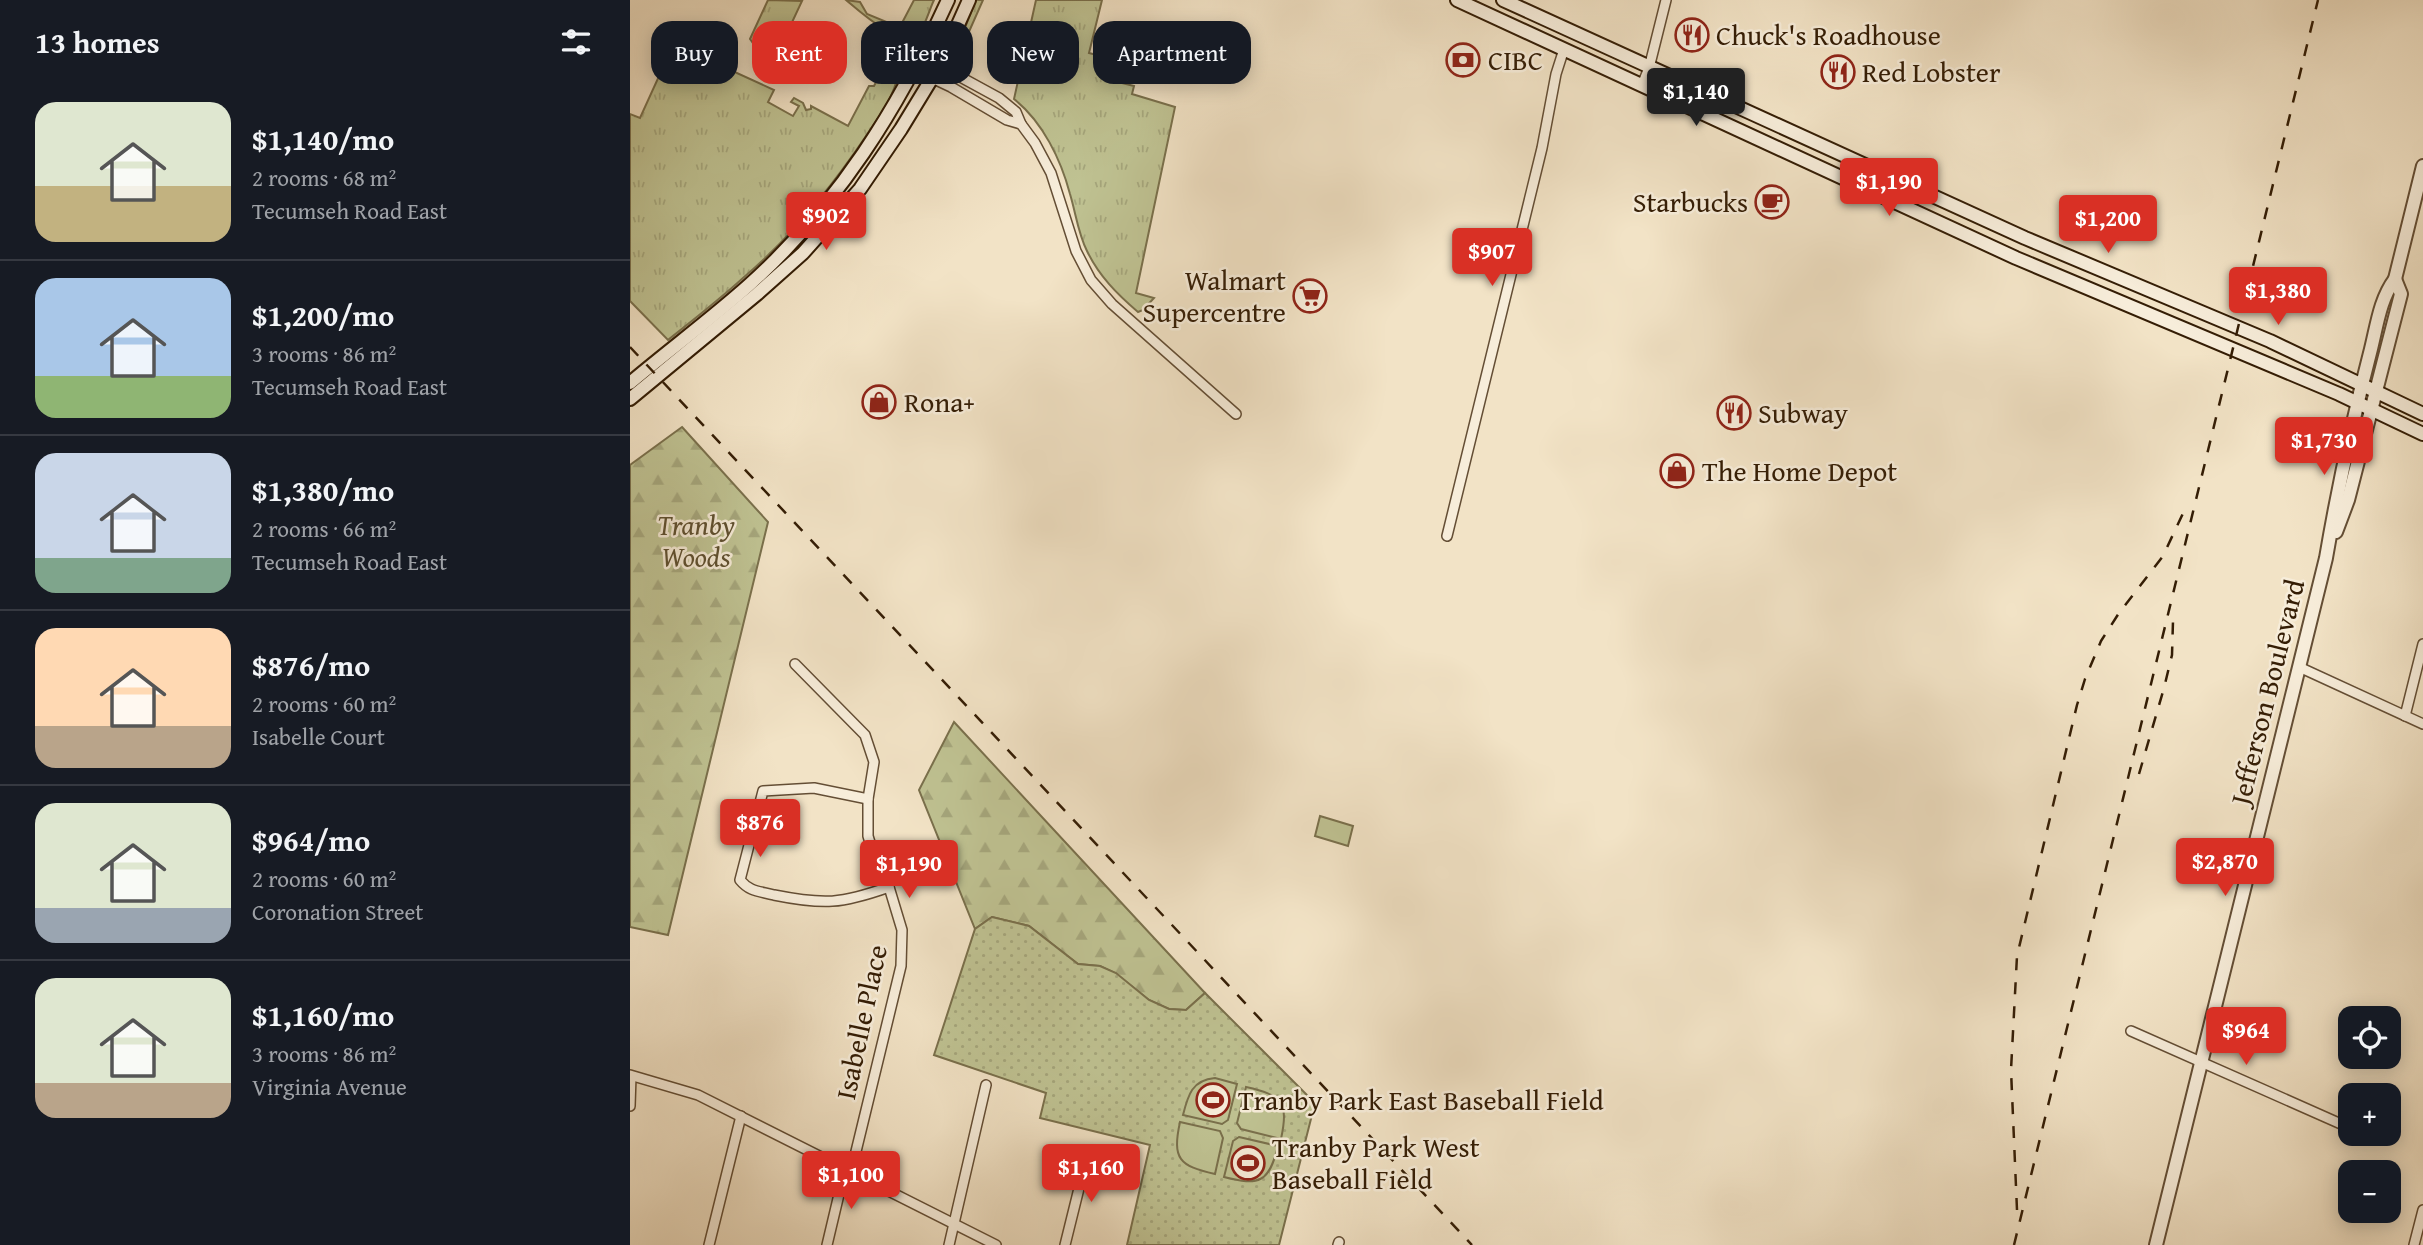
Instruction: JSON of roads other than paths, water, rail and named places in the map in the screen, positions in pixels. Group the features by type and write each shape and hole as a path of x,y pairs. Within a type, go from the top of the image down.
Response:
{"main road":[{"path":"938,21 948,0"},
{"path":"960,21 969,0"},
{"path":"1457,0 2016,258 2358,403 2423,434"},
{"path":"1503,0 2025,238 2270,341 2423,414"},
{"path":"630,383 749,285 790,245 848,177 888,118 907,84"},
{"path":"630,399 803,253 860,189 929,84"},
{"name":"Jefferson Boulevard","path":"2156,1245 2326,558 2336,499 2362,385 2386,290 2395,279 2423,166"},
{"name":"Jefferson Boulevard","path":"2326,558 2348,500 2377,392 2401,294 2395,279"}],"street":[{"path":"1642,85 1649,68 1666,0"},
{"path":"1447,536 1564,49"},
{"path":"973,83 999,98 1016,112 1035,143 1051,173 1076,251 1091,280 1112,304 1236,414"},
{"path":"945,84 987,106 1007,120 1021,124"},
{"path":"2405,716 2423,644"},
{"name":"Isabelle Place","path":"795,664 865,735 874,762 868,799 868,836 876,862 889,887 902,930 901,966 827,1245"},
{"path":"2299,667 2423,724"},
{"path":"868,799 814,788 763,791 740,880 748,889 815,903 856,899 889,887"},
{"path":"2131,1031 2338,1123"},
{"path":"630,1106 630,1076 698,1094 996,1245"},
{"path":"949,1245 986,1085"},
{"path":"709,1245 741,1116"},
{"path":"1065,1245 1087,1156"},
{"path":"2414,1245 2423,1210"}],"railway":[{"path":"2014,1245 2318,0"},
{"path":"630,347 1472,1245"},
{"path":"2017,1210 2011,1070 2017,956 2077,705 2101,641 2163,556 2185,509"},
{"path":"2139,774 2172,655 2173,621"}],"place":[{"name":"Chuck's Roadhouse","path":"1692,35"},
{"name":"CIBC","path":"1463,60"},
{"name":"Red Lobster","path":"1838,72"},
{"name":"Starbucks","path":"1772,202"},
{"name":"Walmart Supercentre","path":"1310,296"},
{"name":"Rona+","path":"879,402"},
{"name":"Subway","path":"1734,413"},
{"name":"The Home Depot","path":"1677,471"},
{"name":"Tranby Park East Baseball Field","path":"1213,1100"},
{"name":"Tranby Park West Baseball Field","path":"1248,1163"}],"park label":[{"name":"Tranby Woods","path":"696,541"}]}
